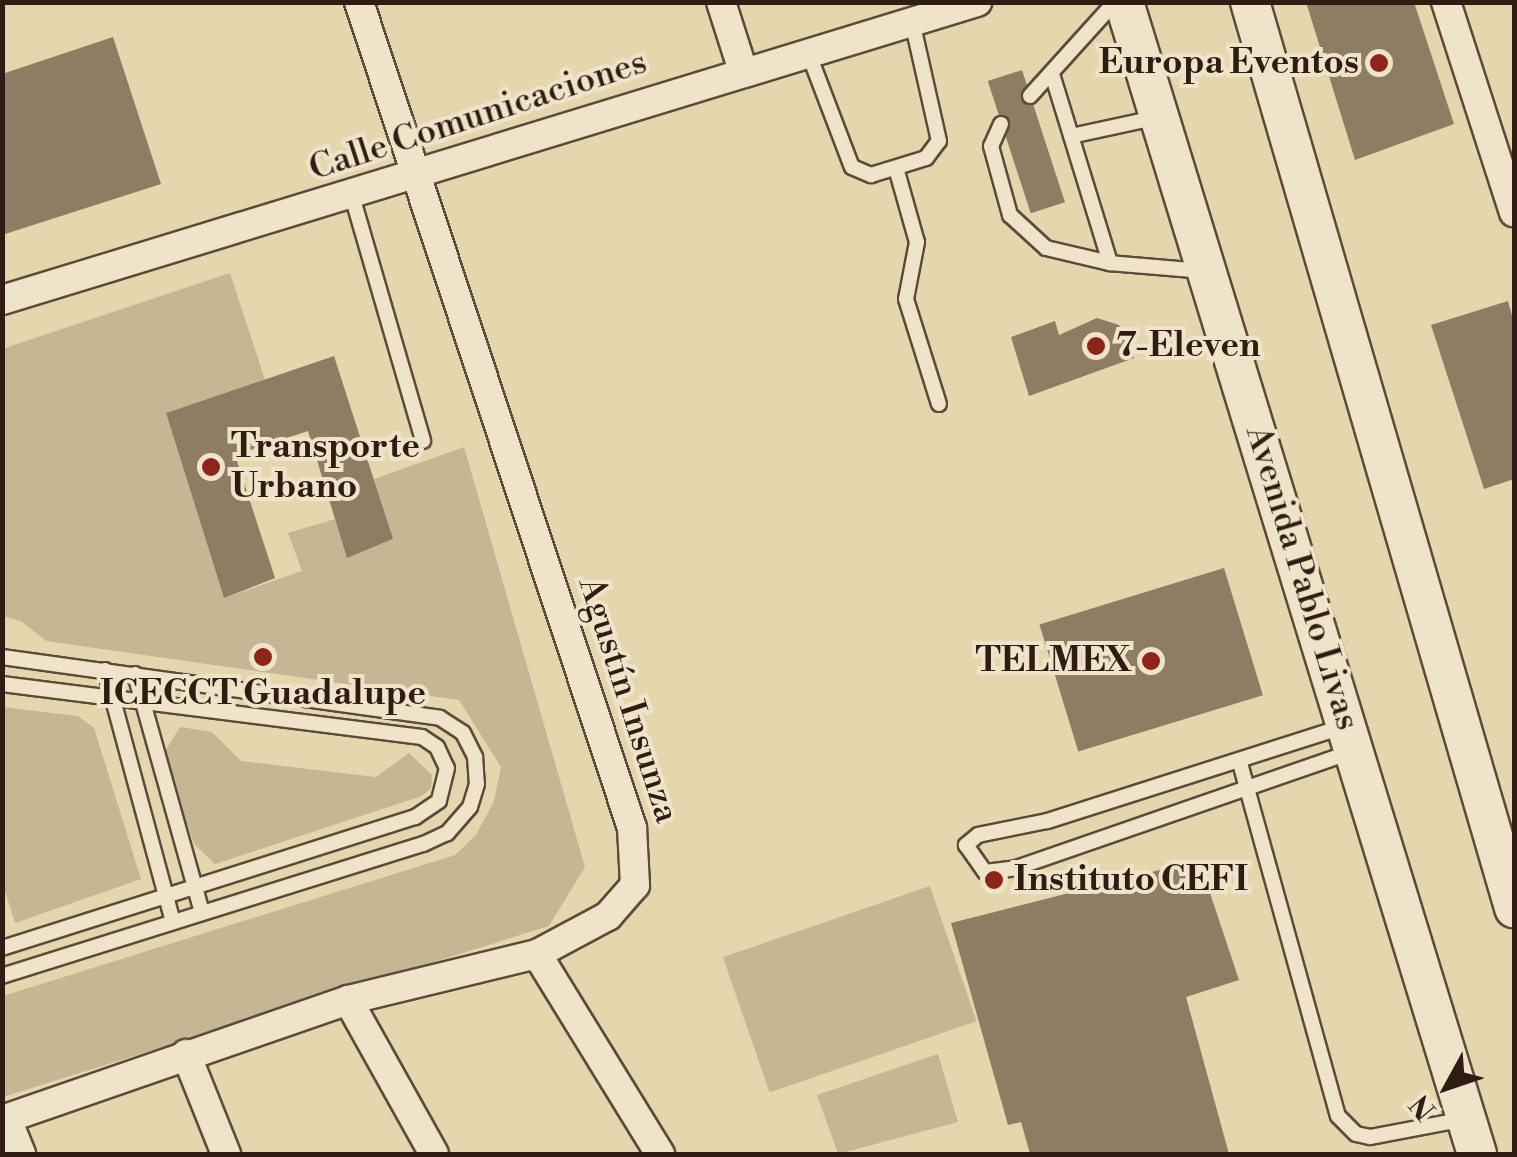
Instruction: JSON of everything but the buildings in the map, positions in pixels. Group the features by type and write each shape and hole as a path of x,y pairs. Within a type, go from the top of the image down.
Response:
{"main road":[{"name":"Avenida Pablo Livas","path":"1124,2 1472,1137"},
{"path":"1250,2 1514,908"}],"street":[{"name":"Agustín Insunza","path":"5,1120 348,1000 537,954 621,905 635,885 639,861 359,2"},
{"path":"721,2 742,70"},
{"name":"Calle Comunicaciones","path":"2,300 352,196 742,70 977,2"},
{"path":"1446,2 1514,212"},
{"path":"537,954 660,1154"},
{"path":"348,1000 434,1154"},
{"path":"186,1054 226,1154"},
{"path":"5,1120 20,1154"}],"lane":[{"path":"1030,96 1114,2"},
{"path":"808,52 852,167 871,175 896,168 926,158 939,141 912,22"},
{"path":"1052,74 1110,263"},
{"path":"1071,136 1160,117"},
{"path":"1001,124 991,146 1010,215 1046,248 1110,263 1207,271"},
{"path":"896,168 917,242 906,299 939,404"},
{"path":"352,196 423,440"},
{"path":"2,657 440,718 463,733 476,758 470,807 447,833 2,976"},
{"path":"105,670 173,922"},
{"path":"135,674 202,912"},
{"path":"2,684 422,737 444,756 446,788 428,811 2,948"},
{"path":"1352,738 1246,785 1016,868 985,872 966,845 978,835 1240,763 1352,738"},
{"path":"1240,763 1338,1116 1356,1134 1370,1138 1472,1137"}],"shaded area":[{"path":"230,273 265,380 166,413 224,598 302,571 288,533 335,519 348,557 392,540 374,479 464,447 585,867 549,926 3,1097 3,996 455,855 476,835 494,801 501,767 459,700 46,641 21,621 3,616 2,349"},
{"path":"2,707 78,716 94,728 141,879 15,923 3,885"},
{"path":"180,727 212,732 241,761 376,777 409,753 432,775 431,788 422,796 215,864 194,844 164,753"},
{"path":"930,886 977,1021 769,1093 723,957"},
{"path":"938,1054 958,1122 838,1154 817,1095"}],"place":[{"name":"Europa Eventos","path":"1379,63"},
{"name":"7-Eleven","path":"1096,346"},
{"name":"Transporte Urbano","path":"211,467"},
{"name":"ICECCT Guadalupe","path":"263,657"},
{"name":"TELMEX","path":"1151,661"},
{"name":"Instituto CEFI","path":"994,880"}]}
